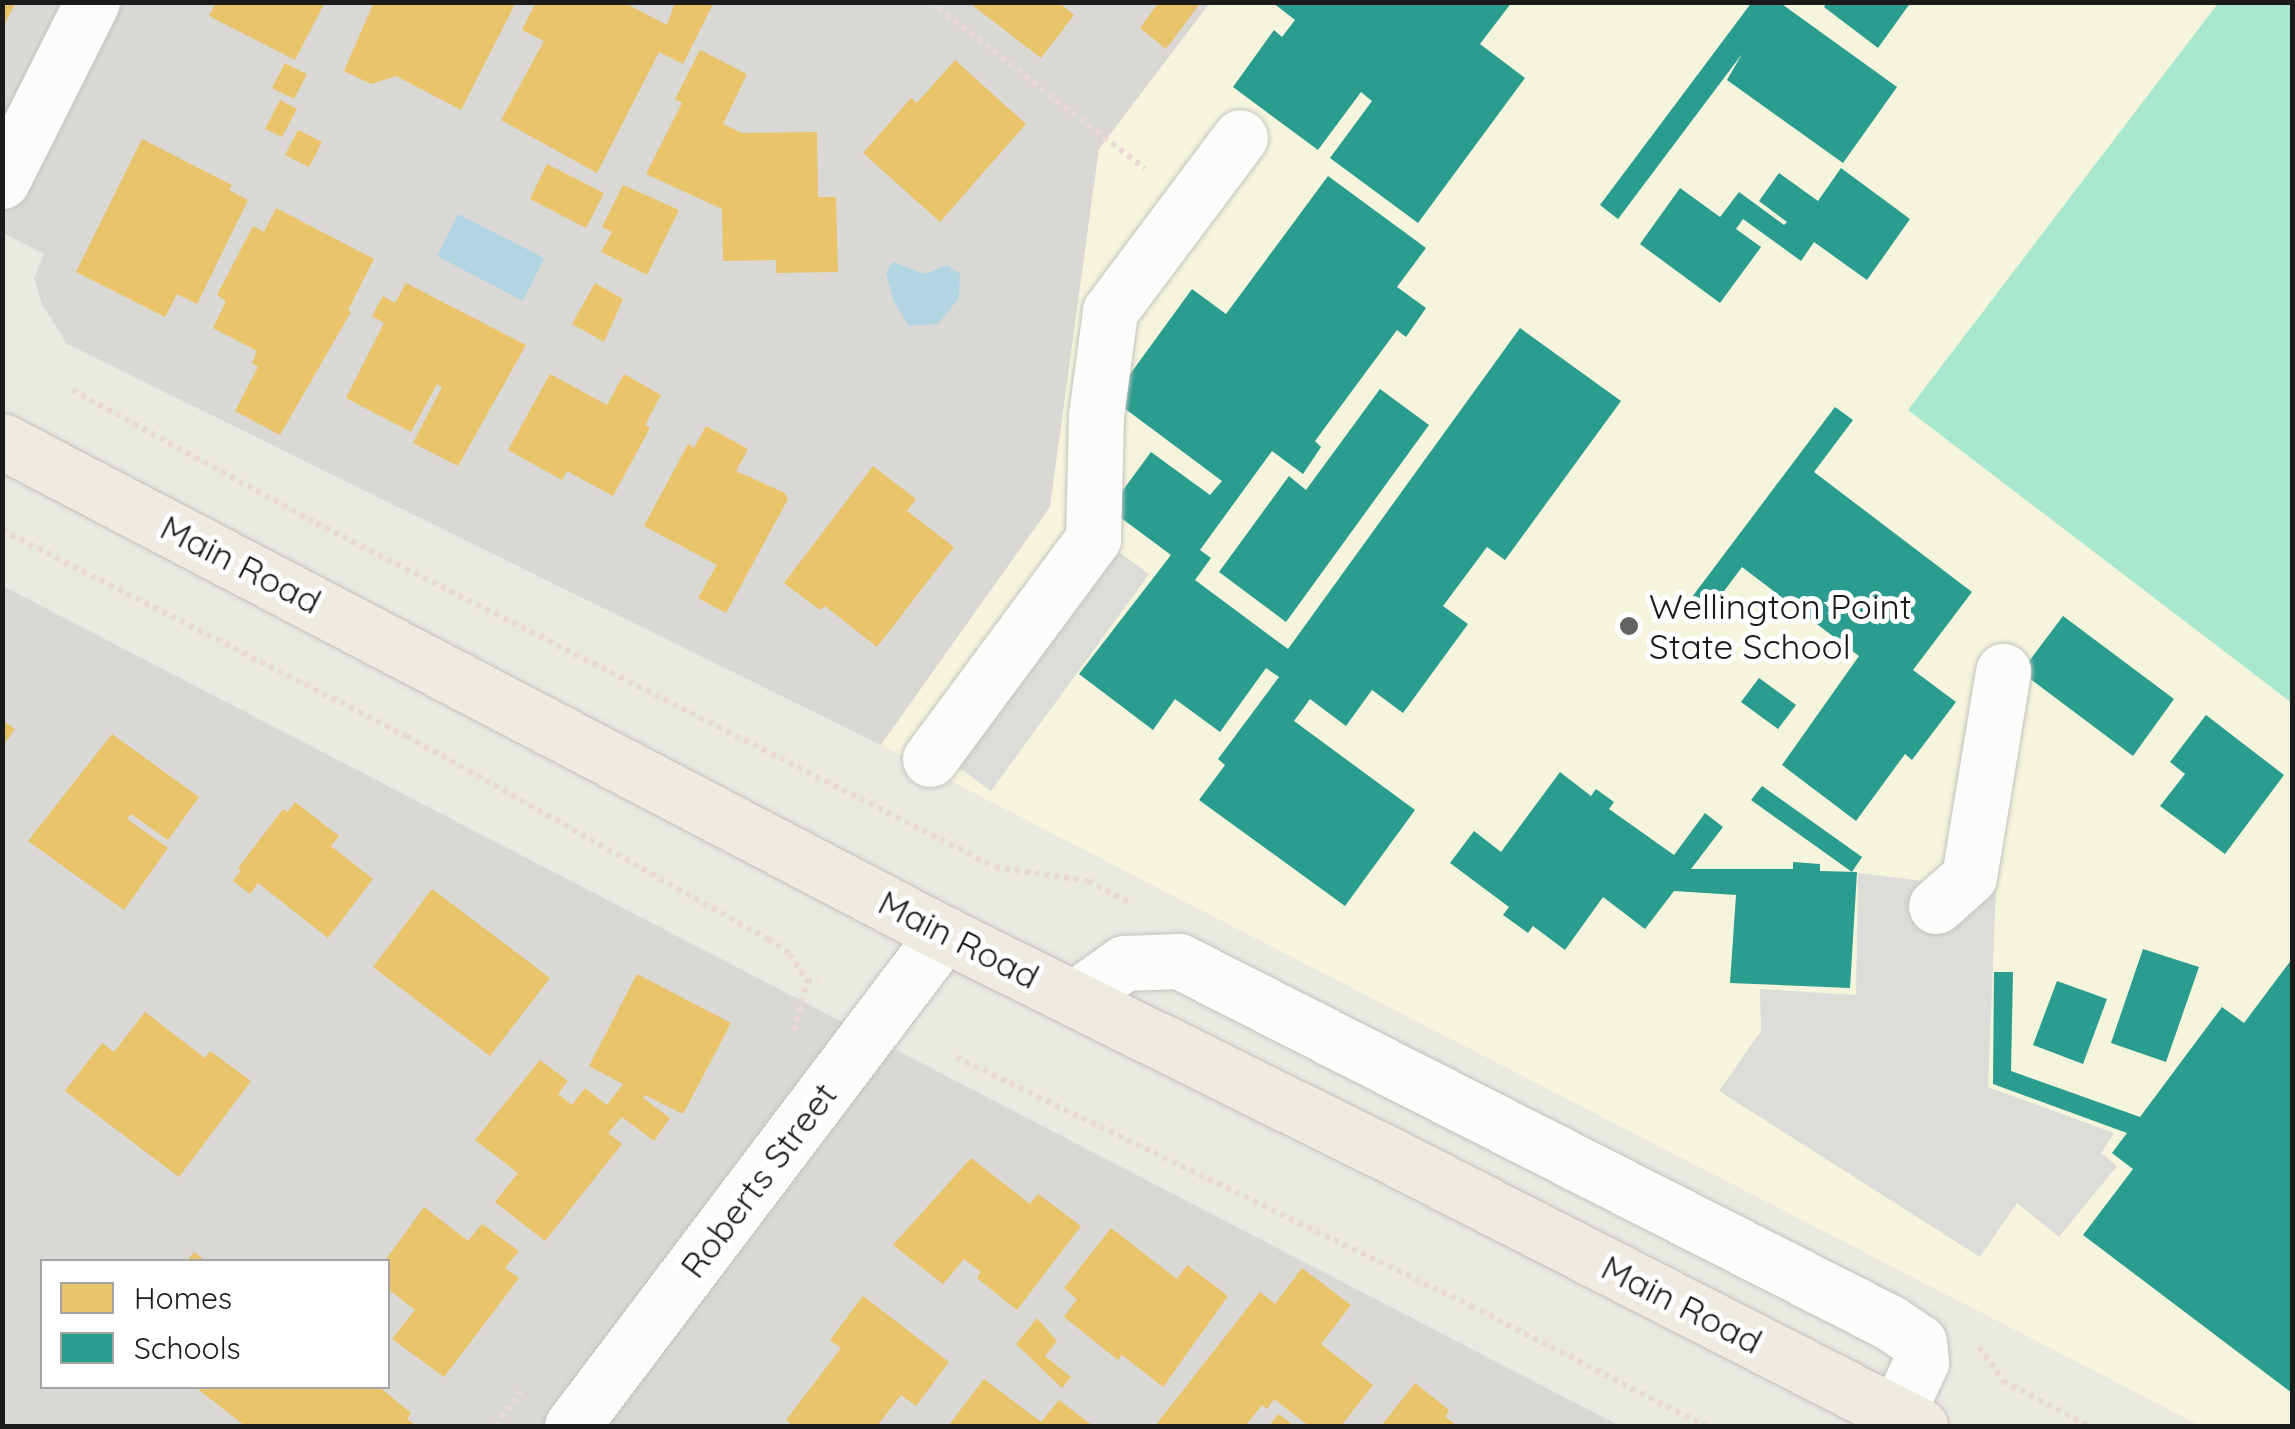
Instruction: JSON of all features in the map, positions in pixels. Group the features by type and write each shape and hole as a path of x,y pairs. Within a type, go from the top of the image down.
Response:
{"main road":[{"name":"Main Road","path":"2,442 944,934 1909,1420"}],"street":[{"path":"2,181 92,2"},
{"path":"930,759 1093,539 1096,415 1110,312 1240,137"},
{"path":"1936,906 1969,877 2003,672"},
{"name":"Roberts Street","path":"572,1426 944,934"},
{"path":"1075,998 1124,964 1179,961 1889,1322 1918,1342 1921,1362 1909,1420"}],"path":[{"path":"930,2 1190,203"},
{"path":"72,390 316,523 995,867 1088,881 1142,908"},
{"path":"2,530 408,736 768,939 790,954 807,980"},
{"path":"956,1057 1471,1306 1706,1426"},
{"path":"1969,1333 2003,1381 2088,1426"}],"shaded area":[{"path":"2,3 1210,3 1099,149 1050,507 881,745 67,344 42,304 34,278 44,254 3,233"},
{"name":"Wellington Point State School","path":"1210,3 2292,3 2292,1426 2201,1426 881,745 1050,507 1099,149"},
{"path":"1104,541 1149,574 991,791 946,758"},
{"path":"3,586 1620,1426 3,1426"},
{"path":"1858,873 1996,890 1988,1087 2114,1133 2101,1153 2117,1166 2059,1237 2017,1203 1980,1257 1719,1091 1761,1031 1760,989 1856,995"}],"green space":[{"path":"2219,2 2292,3 2292,703 1908,410"}],"water":[{"path":"458,214 544,258 523,301 437,256"},
{"path":"893,262 925,274 947,265 960,274 959,298 938,324 909,326 894,302 886,273"}],"building: Homes":[{"path":"2,2 16,2 2,29"},
{"path":"216,2 325,2 295,60 209,16"},
{"path":"374,2 516,2 461,110 396,76 371,84 344,71"},
{"path":"536,2 623,2 667,25 675,2 714,2 683,64 659,52 597,173 501,120 544,41 522,30"},
{"path":"968,2 1058,2 1074,15 1041,58"},
{"path":"1159,2 1201,2 1166,49 1140,28"},
{"path":"700,50 747,74 723,124 742,133 817,132 818,197 836,197 838,272 776,273 776,260 723,261 722,209 646,174 682,103 675,99"},
{"path":"955,60 1026,124 940,222 863,153 911,98 917,103"},
{"path":"285,63 307,74 294,99 272,88"},
{"path":"280,100 297,109 282,137 265,129"},
{"path":"298,130 322,142 309,167 285,155"},
{"path":"142,139 232,185 229,190 248,200 197,304 177,294 165,317 76,272"},
{"path":"547,164 604,193 586,228 530,199"},
{"path":"623,185 679,210 647,275 601,252 612,232 602,227"},
{"path":"276,208 374,259 348,310 351,312 280,435 235,411 258,367 252,363 257,351 213,328 226,301 217,295 253,226 264,232"},
{"path":"406,283 526,345 458,466 413,443 442,387 437,384 411,432 346,398 384,323 372,316 383,296 395,303"},
{"path":"595,283 623,299 604,342 572,324"},
{"path":"550,374 607,405 624,374 661,395 645,425 650,428 613,496 567,471 562,480 508,450"},
{"path":"706,426 748,449 736,471 785,493 788,499 726,613 698,598 717,565 644,526 688,444 694,448"},
{"path":"873,466 916,499 907,511 954,547 877,647 825,606 820,610 784,583"},
{"path":"2,720 15,729 2,747"},
{"path":"112,734 199,797 168,840 131,814 127,819 168,848 124,910 28,841"},
{"path":"295,802 339,836 331,846 373,879 328,938 258,883 250,894 233,881 241,870 238,868 283,809 288,812"},
{"path":"432,889 550,978 490,1056 373,967"},
{"path":"637,974 731,1023 683,1114 645,1095 643,1098 670,1118 654,1141 622,1117 608,1133 622,1144 545,1241 495,1202 518,1173 475,1140 540,1060 568,1081 558,1094 572,1105 585,1088 607,1105 623,1084 589,1066"},
{"path":"145,1012 205,1058 210,1051 251,1081 179,1177 65,1091 102,1043 114,1052"},
{"path":"971,1158 1030,1204 1038,1194 1081,1226 1017,1310 977,1278 981,1272 964,1259 943,1284 893,1245"},
{"path":"424,1207 468,1241 482,1224 519,1251 505,1268 519,1278 444,1377 392,1339 415,1310 390,1291 390,1259 386,1259"},
{"path":"1111,1228 1177,1279 1187,1265 1228,1296 1163,1387 1122,1355 1118,1360 1064,1317 1077,1299 1064,1288"},
{"path":"1302,1268 1351,1305 1321,1344 1373,1385 1341,1426 1309,1426 1274,1399 1267,1409 1262,1405 1245,1426 1155,1426 1260,1292 1275,1304"},
{"path":"863,1296 949,1362 916,1406 901,1395 877,1426 794,1426 786,1420 841,1348 830,1340"},
{"path":"1037,1318 1057,1341 1045,1356 1071,1377 1062,1388 1016,1344"},
{"path":"984,1379 1041,1422 1059,1400 1093,1426 948,1426"},
{"path":"1415,1383 1449,1410 1445,1417 1458,1426 1381,1426"},
{"path":"198,1389 382,1389 411,1413 407,1419 417,1426 245,1426"},
{"path":"1278,1414 1295,1426 1269,1426"}],"building: Schools":[{"path":"1272,2 1512,2 1480,44 1525,78 1418,223 1330,158 1372,101 1361,92 1318,150 1233,87 1274,30 1282,37 1295,20"},
{"path":"1752,2 1779,2 1897,87 1843,163 1727,80 1742,54 1618,219 1600,205"},
{"path":"1827,2 1911,2 1878,48 1824,7"},
{"path":"1841,168 1910,219 1867,280 1814,242 1801,261 1743,219 1736,229 1761,247 1720,303 1640,244 1680,188 1720,217 1739,192 1784,225 1787,222 1759,201 1779,173 1818,201"},
{"path":"1328,176 1426,248 1397,287 1426,308 1406,337 1397,330 1315,441 1321,447 1303,474 1272,451 1200,550 1211,558 1195,580 1288,649 1520,328 1621,401 1505,560 1487,547 1443,606 1468,624 1403,713 1372,690 1346,726 1310,699 1294,721 1415,810 1345,906 1199,800 1225,765 1218,759 1279,677 1266,668 1220,732 1175,699 1153,730 1079,674 1171,555 1109,509 1151,452 1210,495 1222,481 1112,399 1192,289 1226,314"},
{"path":"1380,389 1429,425 1286,622 1219,572 1289,476 1306,490"},
{"path":"1835,407 1853,420 1814,472 1972,592 1913,670 1956,702 1912,760 1905,754 1856,821 1782,765 1859,656 1742,567 1710,610 1692,597"},
{"path":"2063,616 2174,699 2133,756 2021,672"},
{"path":"1759,678 1796,705 1778,729 1741,702"},
{"path":"2206,715 2284,775 2225,854 2160,806 2185,774 2170,762"},
{"path":"1560,772 1591,796 1596,789 1614,802 1609,809 1674,855 1705,813 1723,827 1691,869 1793,869 1793,862 1820,864 1820,871 1857,872 1850,988 1730,983 1736,895 1674,891 1645,929 1603,897 1565,950 1533,926 1528,933 1503,915 1509,907 1450,863 1474,831 1501,852"},
{"path":"1762,786 1862,857 1852,872 1751,800"},
{"path":"2143,949 2199,967 2166,1062 2111,1043"},
{"path":"2292,959 2292,1393 2083,1235 2133,1169 2112,1153 2127,1133 1993,1084 1994,972 2013,972 2011,1071 2140,1117 2222,1007 2244,1023"},
{"path":"2057,981 2107,999 2083,1064 2033,1045"}],"place":[{"name":"Wellington Point State School","path":"1629,626"}]}
